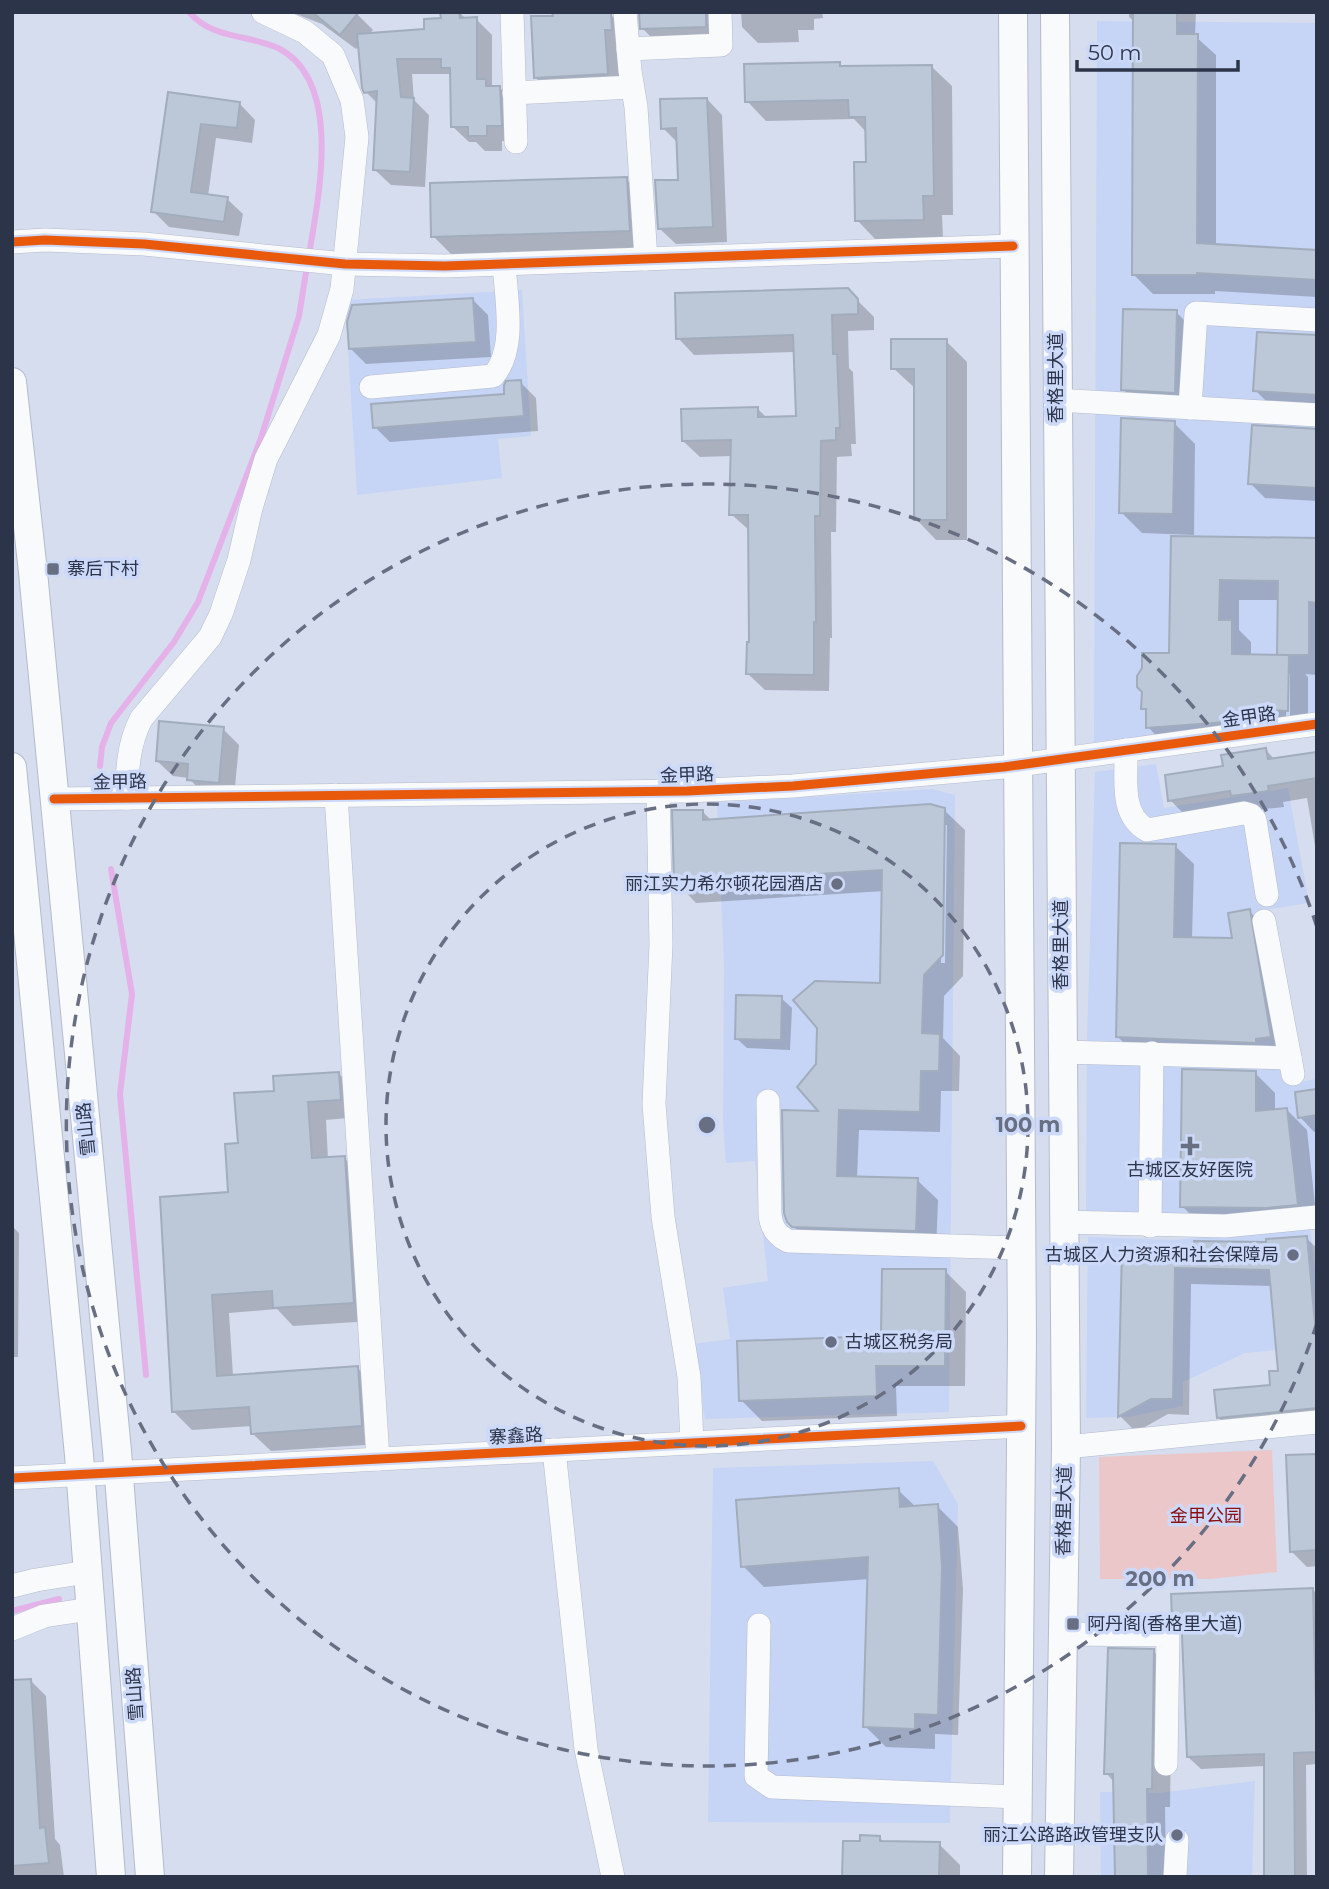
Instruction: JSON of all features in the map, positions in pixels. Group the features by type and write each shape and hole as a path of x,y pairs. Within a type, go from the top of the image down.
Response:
{"main road":[{"path":"1013,12 1021,1248 1017,1877"},
{"name":"香格里大道","path":"1055,12 1066,1447 1059,1877"},
{"name":"雪山路","path":"12,382 118,1472 150,1877"},
{"path":"12,767 15,834 80,1474 111,1877"}],"street":[{"path":"127,798 129,752 136,729 141,719 210,637 239,560 266,459 329,335 342,289 357,136 352,100 334,54 289,22 263,12"},
{"path":"512,12 516,142"},
{"path":"625,12 636,107 646,259"},
{"path":"628,48 722,45 720,12"},
{"path":"514,93 632,87"},
{"path":"12,242 45,240 144,244 345,264 444,266 1013,246"},
{"path":"371,387 493,376 503,362 508,342 504,264"},
{"path":"1190,408 1196,313 1317,320"},
{"path":"1056,400 1317,415"},
{"name":"金甲路","path":"54,799 658,791 793,786 1017,765 1317,724"},
{"path":"1126,750 1128,810 1133,819 1147,830 1244,813 1251,815 1255,820 1267,895"},
{"path":"658,791 661,944 654,1104 663,1217 689,1377 692,1443"},
{"path":"336,795 378,1459"},
{"path":"1061,1052 1152,1053 1292,1065 1264,921"},
{"path":"1150,1226 1152,1053"},
{"path":"768,1101 770,1214 773,1227 782,1238 788,1241 1021,1248"},
{"path":"1063,1222 1225,1226 1317,1217"},
{"path":"1066,1447 1317,1422"},
{"name":"寨鑫路","path":"12,1478 1021,1426"},
{"path":"554,1450 586,1749 613,1877"},
{"path":"12,1586 88,1572"},
{"path":"12,1629 44,1616 90,1609"},
{"path":"759,1625 755,1776 772,1787 1018,1797"},
{"path":"1061,1634 1168,1635 1166,1765"},
{"path":"1175,1877 1177,1840"}],"shaded area":[{"path":"1097,21 1317,23 1317,713 1274,721 1094,742"},
{"path":"522,290 531,436 498,439 502,478 357,495 345,300"},
{"path":"1156,764 1164,808 1288,788 1309,903 1257,911 1288,1084 1317,1079 1317,1207 1244,1215 1086,1212 1087,1041 1095,772"},
{"path":"932,789 955,795 949,1412 705,1419 694,1344 730,1339 723,1288 768,1281 755,1161 726,1163 723,1122 724,965 717,803"},
{"path":"1310,1228 1317,1286 1317,1346 1245,1353 1183,1382 1183,1406 1128,1417 1086,1418 1088,1237 1174,1240"},
{"path":"933,1461 958,1504 950,1823 708,1822 713,1468"},
{"name":"丽江公路路政管理支队","path":"1255,1781 1252,1877 1101,1877 1100,1792 1158,1793"}],"green space":[{"name":"金甲公园","path":"1272,1450 1277,1572 1210,1579 1100,1579 1099,1457"}],"building":[{"path":"312,12 359,12 340,35"},
{"path":"440,12 459,12 460,18 477,17 477,79 486,79 486,86 500,86 502,126 487,126 487,136 468,136 468,127 451,127 450,68 441,68 441,59 397,59 401,97 414,98 410,172 373,170 377,91 364,93 362,88 357,34 424,29 424,19 441,18"},
{"path":"552,12 611,13 612,30 605,30 608,74 534,78 531,16 553,16"},
{"path":"639,12 706,12 706,27 640,29"},
{"path":"1133,12 1177,12 1177,34 1198,34 1197,243 1317,250 1317,280 1197,273 1132,275"},
{"path":"840,62 840,66 932,65 934,196 923,196 924,220 855,221 854,162 866,162 865,117 849,117 848,100 745,102 744,64"},
{"path":"168,92 240,102 237,128 201,124 191,192 228,197 224,222 151,212"},
{"path":"707,98 713,227 658,229 655,180 678,180 676,128 661,129 660,99"},
{"path":"627,177 630,231 431,237 430,183"},
{"path":"848,288 858,299 858,314 832,315 833,354 837,354 840,428 836,428 836,440 821,441 820,516 815,516 814,675 746,674 749,642 748,515 729,515 731,440 682,441 681,409 758,407 758,417 796,416 793,335 676,339 675,293"},
{"path":"473,298 476,342 349,349 347,322 352,305"},
{"path":"1123,309 1177,310 1175,393 1121,390"},
{"path":"1257,332 1317,335 1317,395 1253,391"},
{"path":"891,339 947,339 947,520 914,520 914,369 891,369"},
{"path":"521,380 524,416 373,428 371,404 504,394 506,381"},
{"path":"1121,418 1175,421 1173,514 1119,513"},
{"path":"1252,425 1317,429 1317,488 1248,484"},
{"path":"1171,536 1317,538 1317,603 1309,602 1309,655 1289,655 1288,711 1266,710 1266,717 1239,721 1146,728 1146,709 1141,709 1142,692 1137,687 1137,676 1142,668 1142,653 1169,653","holes":["1220,580 1278,581 1277,655 1232,654 1232,620 1219,620"]},
{"path":"159,721 224,727 219,783 187,780 188,764 156,761"},
{"path":"1266,748 1268,759 1317,752 1317,778 1268,786 1269,791 1231,796 1230,791 1168,801 1165,775 1223,766 1221,755"},
{"path":"930,804 945,808 943,955 924,975 922,1033 940,1034 939,1071 921,1071 920,1112 839,1110 837,1176 918,1178 916,1231 792,1227 784,1213 782,1110 818,1111 797,1087 816,1064 817,1028 793,1000 815,981 880,983 882,870 674,883 672,810 703,810 703,820"},
{"path":"1120,843 1176,844 1174,937 1232,938 1228,913 1250,909 1271,1037 1256,1039 1256,1043 1116,1037"},
{"path":"736,995 782,996 781,1040 735,1039"},
{"path":"1182,1069 1256,1071 1256,1111 1287,1108 1298,1205 1266,1208 1180,1207"},
{"path":"339,1072 341,1100 308,1102 312,1158 345,1156 354,1303 273,1308 272,1291 212,1295 217,1376 358,1366 362,1426 251,1434 249,1407 172,1412 160,1197 228,1192 225,1144 238,1143 234,1093 274,1091 273,1076"},
{"path":"1317,1089 1317,1115 1298,1118 1295,1092"},
{"path":"1307,1236 1317,1346 1317,1408 1217,1418 1214,1390 1270,1385 1269,1371 1278,1371 1269,1270 1175,1268 1173,1399 1151,1399 1118,1417 1122,1250 1194,1252 1194,1241 1266,1242 1266,1239"},
{"path":"882,1269 946,1269 945,1366 876,1366 877,1396 739,1401 737,1341 881,1336"},
{"path":"1317,1454 1317,1550 1290,1552 1286,1455"},
{"path":"899,1488 900,1507 938,1504 942,1567 938,1715 915,1714 915,1729 863,1727 868,1557 741,1567 736,1500"},
{"path":"1313,1588 1317,1752 1294,1753 1295,1877 1264,1877 1264,1754 1187,1757 1182,1635 1181,1625 1172,1622 1171,1594"},
{"path":"1108,1648 1154,1649 1152,1789 1147,1789 1148,1877 1115,1877 1113,1774 1104,1774"},
{"path":"31,1679 40,1828 45,1827 49,1863 12,1866 12,1680"},
{"path":"860,1835 880,1836 880,1841 940,1842 939,1877 842,1877 843,1841 860,1841"}],"waterway":[{"path":"189,12 198,21 220,32 278,48 299,64 312,86 319,113 322,143 321,174 309,255"},
{"path":"100,766 102,747 111,723 174,642 198,602 261,438 299,316 307,266"},
{"path":"111,869 132,994 120,1094 146,1375"},
{"path":"12,1611 59,1599"}],"cycle path":[{"path":"12,242 45,240 144,244 345,264 445,266 1013,246"},
{"path":"54,799 687,791 793,786 1004,767 1317,724"},
{"path":"12,1478 1021,1426"}],"place":[{"name":"寨后下村","path":"53,569"},
{"name":"丽江实力希尔顿花园酒店","path":"837,884"},
{"name":"古城区友好医院","path":"1190,1146"},
{"name":"古城区人力资源和社会保障局","path":"1293,1255"},
{"name":"古城区税务局","path":"831,1342"},
{"name":"阿丹阁(香格里大道)","path":"1073,1624"},
{"name":"丽江公路路政管理支队","path":"1177,1835"}]}
